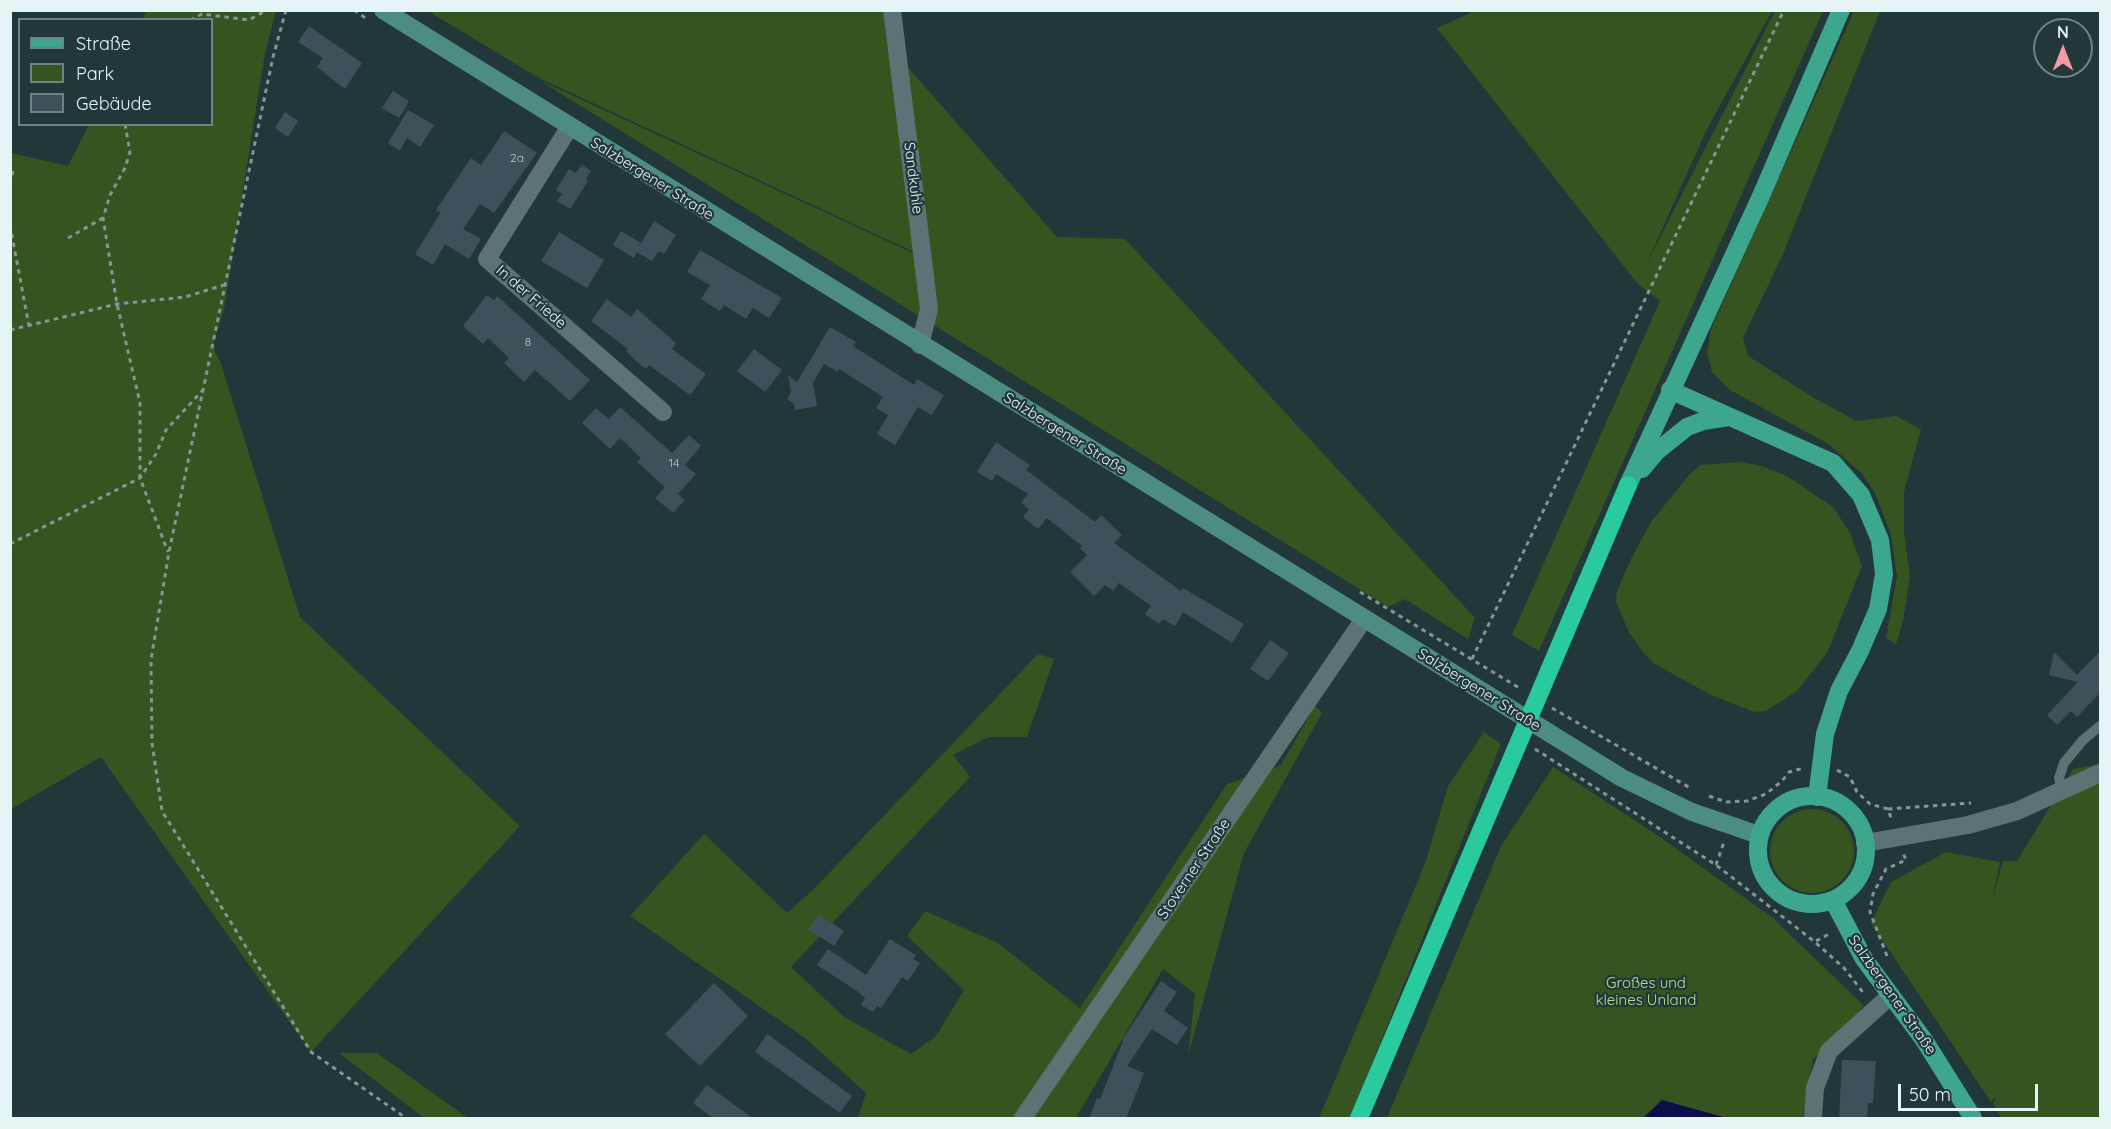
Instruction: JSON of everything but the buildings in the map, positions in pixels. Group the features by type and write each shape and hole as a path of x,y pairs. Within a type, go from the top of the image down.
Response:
{"highway":[{"path":"1359,1119 1503,773 1628,485"}],"main road":[{"name":"Salzbergener Straße","path":"383,10 569,128 1622,778 1692,812 1760,836"},
{"path":"1628,485 1761,196 1841,10"},
{"path":"1670,390 1833,463 1861,495 1880,540 1884,574 1878,609 1839,691 1825,734 1817,797"},
{"path":"1628,485 1656,452 1688,427 1703,421 1729,417"},
{"path":"1802,797 1817,797 1831,800 1854,817 1865,843 1865,857 1858,876 1845,892 1833,900 1814,904 1793,902 1776,891 1763,875 1758,856 1760,836 1766,821 1775,810 1802,797"},
{"name":"Salzbergener Straße","path":"1833,900 1864,959 1924,1040 1973,1119"}],"street":[{"name":"Sandkuhle","path":"892,10 929,309 920,345"},
{"name":"In der Friede","path":"569,128 487,259 663,412"},
{"name":"Stoverner Straße","path":"1023,1119 1364,619"},
{"path":"1865,843 1977,823 2017,812 2100,772"},
{"path":"1813,1119 1815,1088 1829,1051 1890,996"}],"lane":[{"path":"2062,792 2059,778 2064,763 2083,740 2100,726"}],"path":[{"path":"194,18 202,14 249,20 267,10"},
{"path":"285,10 224,285 169,552 151,660 152,743 162,811 311,1052 406,1119"},
{"path":"1472,659 1784,10"},
{"path":"124,126 130,152 125,168 110,195 103,218 117,304 140,403 140,478 169,552"},
{"path":"10,184 13,171"},
{"path":"68,238 103,218"},
{"path":"10,225 29,326"},
{"path":"10,330 117,304 185,297 224,285"},
{"path":"10,543 140,478 156,454 166,430 203,390"},
{"path":"1356,589 1523,690"},
{"path":"1543,702 1666,777 1701,794 1726,802 1747,801 1766,794 1789,772 1800,767 1841,771 1850,777 1857,792 1870,804 1888,809 1981,802"},
{"path":"1888,809 1906,860 1886,869 1873,894 1870,912 1889,959"}],"green space":[{"path":"147,11 276,11 265,53 224,309 213,346 221,364 300,617 520,826 311,1052 101,757 11,809 11,153 68,166 88,126 213,126 213,18 143,18"},
{"path":"428,11 883,11 914,252 539,78"},
{"path":"1475,11 1772,11 1707,129 1646,265 1775,11 1823,11 1539,651 1512,635 1660,301 1637,283 1437,28"},
{"path":"1854,11 1880,11 1783,254 1743,338 1748,356 1814,398 1857,421 1896,416 1921,429 1904,492 1904,531 1910,577 1903,621 1896,644 1886,638 1897,576 1891,535 1875,493 1863,475 1830,445 1730,390 1712,372 1707,353 1711,329"},
{"path":"905,64 1057,237 1125,239 1475,618 1468,639 1405,599 1388,607 539,80 928,260"},
{"path":"1741,462 1761,466 1787,476 1833,507 1850,533 1862,566 1827,653 1797,691 1766,711 1754,712 1709,694 1655,664 1629,632 1616,602 1617,591 1631,559 1651,522 1689,475 1700,465"},
{"path":"1038,654 1054,659 1027,737 989,737 953,755 970,777 791,967 844,1017 911,1054 936,1036 964,990 907,936 925,911 998,943 1080,1008 1227,784 1281,765 1315,706 1322,713 1244,853 1188,1056 1195,994 1163,969 1076,1118 858,1118 866,1093 805,1038 630,916 704,834 787,913 814,889"},
{"path":"1484,732 1501,744 1350,1118 1319,1118 1426,861 1448,786"},
{"path":"2100,764 2100,1118 2001,1118 1993,1104 1997,1096 1991,1102 1871,923 1891,882 1946,852 2000,862 1992,900 2003,861 2017,861 2073,769"},
{"name":"Großes und kleines Unland","path":"1553,767 1660,837 1774,919 1864,1006 1858,1012 1860,1015 1813,1059 1803,1118 1387,1118 1501,846"},
{"path":"1804,809 1820,809 1836,816 1847,827 1854,843 1851,867 1842,881 1820,893 1804,893 1788,886 1777,875 1770,859 1770,843 1777,827 1788,816"},
{"path":"339,1053 377,1053 468,1118 424,1118"}],"shaded area":[{"path":"1662,1100 1727,1118 1643,1118"}]}
